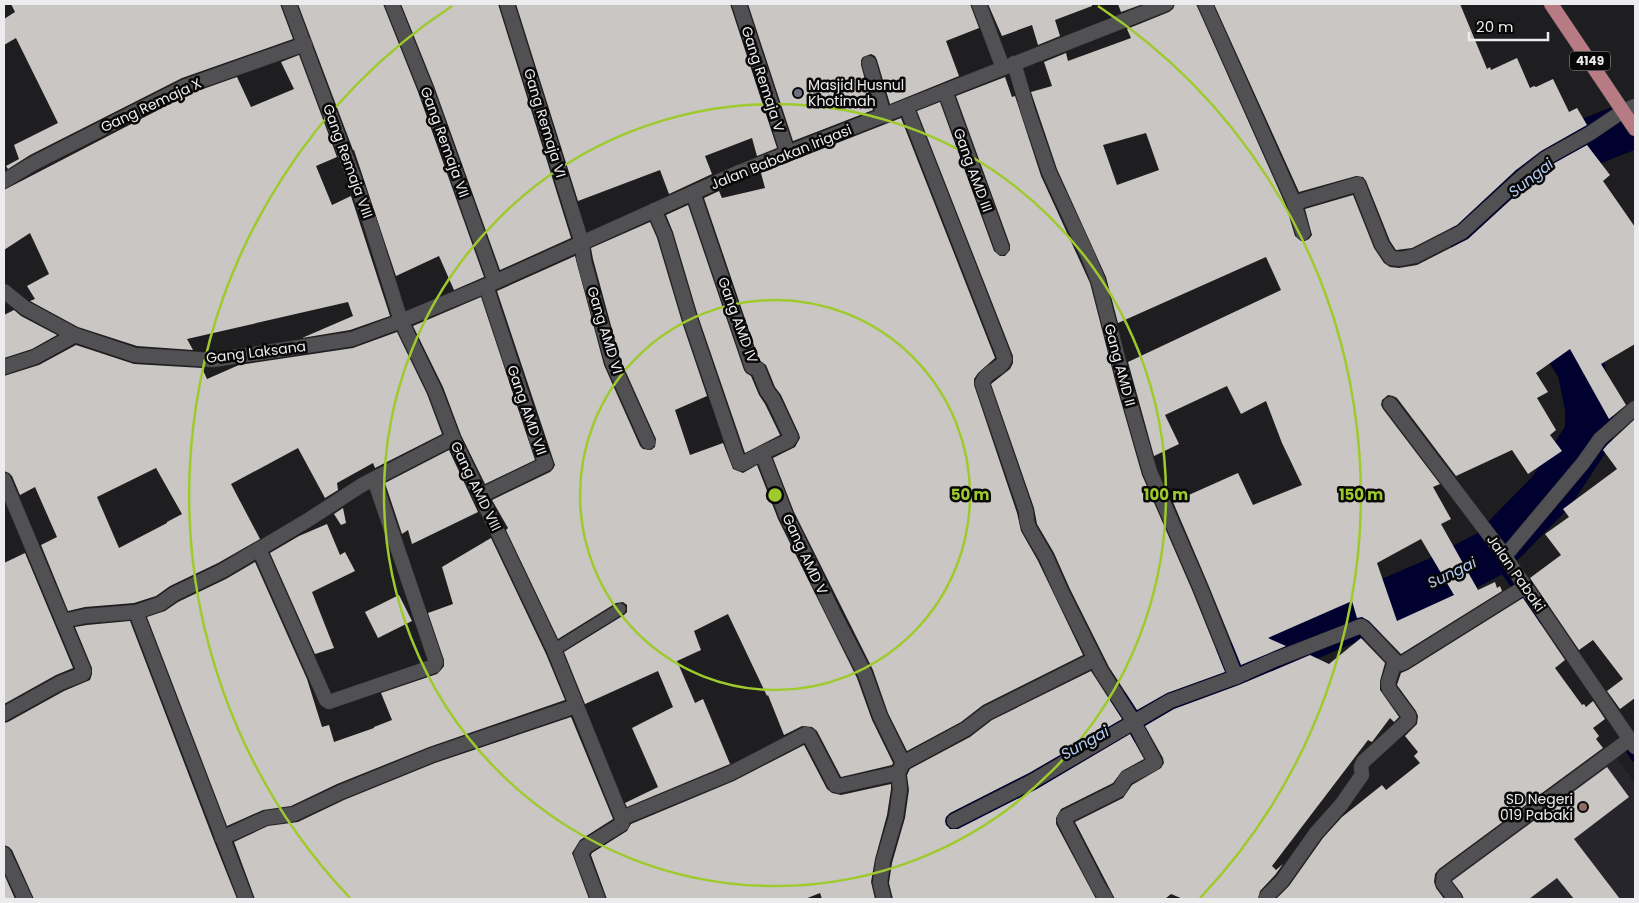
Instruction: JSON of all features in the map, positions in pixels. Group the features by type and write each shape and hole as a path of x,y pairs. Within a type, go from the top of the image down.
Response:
{"main road":[{"name":"4149","path":"1552,4 1631,118"}],"street":[{"name":"Gang Remaja VIII","path":"289,4 367,213 401,321"},
{"name":"Gang Remaja VII","path":"392,4 426,89 490,284"},
{"name":"Gang Remaja VI","path":"507,4 582,243"},
{"name":"Gang Remaja V","path":"739,4 788,154"},
{"name":"Gang AMD II","path":"979,4 1009,65 1028,111 1048,172 1098,280 1124,382 1150,472 1200,587 1234,672"},
{"name":"Jalan Babakan Irigasi","path":"401,321 490,284 737,173 1166,4"},
{"path":"1205,4 1294,203 1303,233"},
{"name":"Gang Remaja X","path":"4,182 70,144 186,86 305,44"},
{"path":"870,63 884,116"},
{"name":"Gang AMD III","path":"945,91 1002,248"},
{"path":"906,106 1005,359 1003,364 985,375 982,382 1026,511 1027,522 1095,659 1132,719 1154,763 1126,778 1119,790 1065,817 1064,820 1106,899"},
{"path":"1294,203 1358,184 1382,245 1391,258 1400,259 1415,256 1462,232 1522,177 1546,158 1589,134 1631,118"},
{"name":"Gang AMD IV","path":"693,193 752,366 758,369 767,391 773,399 791,437 788,441 762,453"},
{"path":"654,210 665,235 690,319 739,463 742,464 762,453"},
{"name":"Gang AMD VI","path":"582,243 584,261 612,362 648,442"},
{"name":"Gang AMD VII","path":"480,496 546,464 539,447 490,284"},
{"name":"Gang Laksana","path":"4,291 25,308 76,334 135,355 213,360 352,339 401,321"},
{"name":"Gang AMD VIII","path":"401,321 435,391 453,438 554,650 622,818"},
{"path":"4,367 35,358 76,334"},
{"name":"Jalan Pabaki","path":"1390,404 1502,552 1633,743"},
{"path":"1502,552 1583,463 1600,439 1635,408"},
{"path":"62,621 86,616 136,612 160,604 174,594 222,571 374,479 453,438"},
{"name":"Gang AMD V","path":"762,453 786,515 865,674 901,768 896,817 883,860 880,883 884,899"},
{"path":"259,549 326,700 329,702 434,666 436,662 374,479"},
{"path":"4,480 84,671 83,674 60,683 4,714"},
{"path":"954,821 1033,781 1132,719 1234,672 1274,660 1361,626 1395,662 1403,663 1526,586"},
{"path":"136,612 246,899"},
{"path":"598,899 581,854 585,848 622,824 622,818 731,773 806,734 809,735 835,784 839,786 901,768 966,729 986,713 1095,659"},
{"path":"1266,899 1282,882 1316,833 1342,805 1362,775 1361,767 1363,762 1409,720 1389,689 1388,683 1395,662"},
{"path":"222,838 266,818 294,814 341,792 432,755 576,706"},
{"path":"1455,899 1443,883 1444,876 1633,743"},
{"path":"4,854 24,899"}],"lane":[{"path":"554,650 620,609"}],"shaded area":[{"name":"SD Negeri 019 Pabaki","path":"1609,748 1635,783 1635,899 1451,899 1434,877"}],"building":[{"path":"11,4 280,4 293,39 182,78 30,155 8,169 6,166 19,159 14,145 58,123 16,38 4,45 4,19 15,12"},
{"path":"298,4 383,4 418,92 484,277 454,290 439,256 396,276 354,150"},
{"path":"401,4 498,4 571,238 500,270 434,86"},
{"path":"516,4 730,4 777,148 757,156 752,138 705,156 712,174 669,194 660,170 578,201"},
{"path":"748,4 970,4 979,28 946,41 959,76 890,104 875,56 871,54 863,57 861,65 873,110 793,141"},
{"path":"988,4 1092,4 1092,6 1055,20 1060,36 1038,45 1032,25 1002,36"},
{"path":"1118,4 1143,4 1121,12"},
{"path":"1175,4 1196,4 1286,206 1295,236 1301,241 1309,239 1312,235 1305,209 1353,195 1374,248 1384,263 1390,267 1399,268 1417,265 1468,239 1551,165 1587,145 1610,175 1603,181 1635,227 1635,344 1601,364 1626,405 1609,419 1570,349 1536,373 1548,392 1537,398 1556,430 1550,435 1562,451 1528,474 1512,450 1456,476 1397,398 1388,395 1382,400 1381,405 1383,409 1440,484 1433,487 1451,519 1441,524 1478,590 1495,582 1497,588 1500,586 1502,591 1401,654 1369,621 1362,617 1357,618 1352,601 1268,638 1286,646 1241,665 1173,502 1238,473 1253,505 1302,485 1282,443 1266,401 1241,414 1227,386 1165,415 1179,444 1154,456 1128,362 1281,290 1266,257 1118,323 1106,277 1057,169 1031,92 1052,86 1044,62 1066,53 1068,61 1131,38 1127,29 1173,9","holes":["1146,133 1159,170 1117,185 1103,145","1421,539 1454,595 1397,621 1377,563"]},
{"path":"1214,4 1460,4 1487,69 1490,67 1491,70 1517,58 1530,88 1553,79 1569,112 1577,108 1587,125 1541,151 1516,170 1457,225 1412,248 1396,250 1390,241 1363,177 1356,176 1299,192"},
{"path":"299,55 337,157 316,166 332,205 351,196 390,316 350,330 302,338 353,316 348,302 187,339 193,350 137,346 78,327 30,301 35,299 27,286 49,274 30,233 4,250 4,190 189,94 237,77 251,107 294,89 281,62"},
{"path":"1005,77 1012,97 1015,96 1041,176 1090,283 1142,475 1225,672 1167,693 1137,710 1109,667 1054,553 1037,524 1034,508 991,384 1010,369 1013,363 1013,356 917,111 940,102 994,251 1000,256 1005,256 1010,250 1010,245 956,96"},
{"path":"901,118 995,358 978,373 974,379 974,385 1017,513 1021,531 1038,561 1083,655 983,705 961,722 907,751 888,713 873,670 794,512 773,458 795,447 800,438 799,434 766,365 759,360 704,198 719,191 722,198 765,188 761,173"},
{"path":"688,205 744,370 751,376 780,435 745,453 666,215"},
{"path":"650,222 657,238 682,322 707,396 675,410 690,455 723,443 733,469 743,473 757,465 778,519 857,678 872,720 893,763 892,765 841,777 817,731 812,727 802,726 784,735 768,695 728,614 694,631 701,650 677,661 695,703 703,699 730,764 627,807 625,803 658,787 632,728 673,707 658,671 585,704 564,652 624,615 627,612 627,605 623,602 616,603 558,639 506,530 508,528 492,500 550,472 555,465 497,291 575,256 604,365 640,446 643,449 651,450 655,447 656,439 620,359 591,248"},
{"path":"481,297 535,460 485,484 461,435 443,387 413,326"},
{"path":"14,310 21,316 57,335 32,349 4,358 4,315"},
{"path":"397,332 427,394 442,434 375,468 373,463 337,483 338,490 325,498 298,448 231,484 260,539 218,563 170,586 156,596 134,603 85,607 68,611 41,545 57,537 35,487 20,495 12,476 4,471 4,376 39,365 76,345 134,364 202,368 207,379 239,365 353,348","holes":["156,468 182,514 119,548 97,497"]},
{"path":"1635,419 1635,698 1620,709 1607,691 1623,679 1593,640 1579,650 1530,578 1561,555 1545,534 1569,517 1563,509 1617,469 1603,450"},
{"path":"449,450 478,512 412,544 408,530 402,534 385,483"},
{"path":"343,508 346,523 341,525 334,514"},
{"path":"327,524 340,555 345,552 355,571 312,592 334,648 315,654 270,553 299,536"},
{"path":"491,538 546,654 565,700 429,747 337,784 291,806 263,810 227,826 147,617 165,611 178,602 226,579 255,562 307,679 322,727 329,725 334,742 392,720 381,693 437,674 441,670 444,666 444,660 428,613 453,604 442,567"},
{"path":"25,553 73,668 56,675 4,704 4,563"},
{"path":"399,595 412,621 378,638 365,612"},
{"path":"1523,598 1565,660 1555,668 1582,705 1584,704 1586,707 1593,701 1605,719 1593,728 1599,736 1596,739 1603,748 1439,869 1435,874 1434,882 1444,899 1276,899 1289,886 1323,838 1342,817 1382,785 1386,790 1420,763 1414,756 1418,752 1405,736 1417,724 1418,716 1397,685 1401,673"},
{"path":"130,621 237,899 34,899 12,850 4,845 4,723 64,691 90,680 92,668 75,627"},
{"path":"1361,638 1385,663 1380,681 1380,690 1399,717 1394,722 1390,718 1372,742 1368,740 1272,866 1276,870 1283,864 1260,891 1258,899 1183,899 1171,894 1165,899 1115,899 1075,822 1123,798 1132,785 1161,768 1164,763 1163,758 1145,726 1174,709 1239,685 1310,655 1329,664"},
{"path":"1091,671 1122,719 1029,773 950,813 945,821 950,829 958,829 1037,789 1130,734 1144,759 1122,771 1113,783 1061,809 1056,818 1056,824 1096,899 893,899 889,883 892,863 905,818 909,790 907,775 910,769 970,737 992,720"},
{"path":"571,717 613,819 580,840 572,853 589,899 255,899 234,842 268,826 298,822 344,800 435,763"},
{"path":"804,745 827,789 832,793 841,795 891,784 887,815 871,882 875,899 822,899 820,893 805,899 607,899 591,855 592,853 627,831 631,824 734,781"},
{"path":"1607,767 1629,797 1574,839 1620,899 1574,899 1557,878 1529,899 1464,899 1452,881"},
{"path":"4,874 15,899 4,899"}],"waterway":[{"name":"Sungai","path":"945,899 940,852 944,823 1147,708 1209,679 1440,580 1491,553 1551,492 1589,434 1589,408 1581,368 1527,281 1493,264 1473,238 1474,227 1513,189 1545,164 1596,139 1635,124"},
{"path":"1491,553 1517,588"},
{"path":"1521,593 1540,620"},
{"path":"1627,746 1635,758"}],"place":[{"name":"Masjid Husnul Khotimah","path":"798,93"},
{"name":"SD Negeri 019 Pabaki","path":"1583,807"}]}
